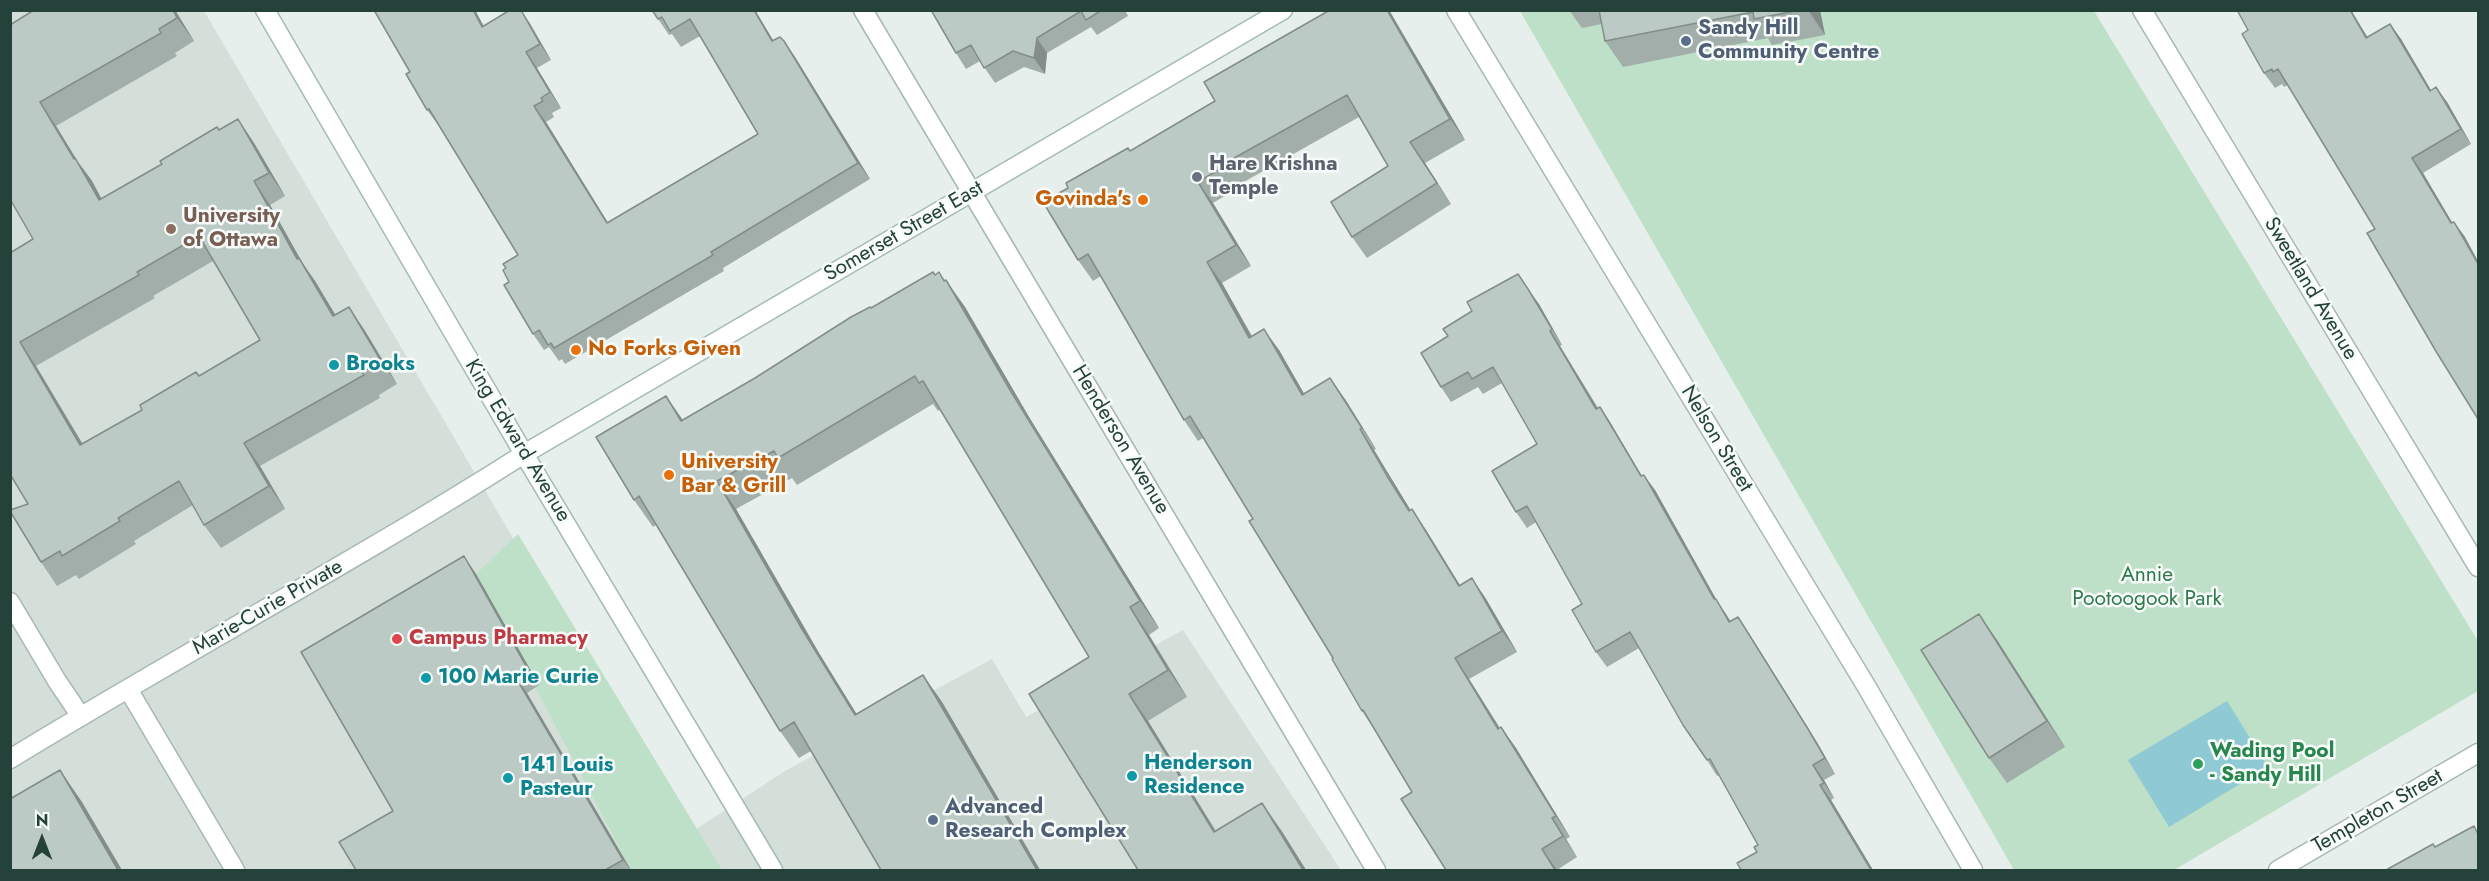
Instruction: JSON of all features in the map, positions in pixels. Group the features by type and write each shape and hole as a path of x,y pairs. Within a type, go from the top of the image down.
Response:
{"street":[{"name":"King Edward Avenue","path":"265,10 524,454 773,870"},
{"name":"Henderson Avenue","path":"863,10 1376,870"},
{"name":"Somerset Street East","path":"524,454 1284,10"},
{"name":"Nelson Street","path":"1456,10 1865,684 1972,870"},
{"name":"Sweetland Avenue","path":"2142,10 2478,567"},
{"name":"Marie-Curie Private","path":"10,759 80,715 301,590 524,454"},
{"path":"10,602 80,715"},
{"path":"128,689 235,870"},
{"name":"Templeton Street","path":"2278,870 2478,753"}],"shaded area":[{"name":"University of Ottawa","path":"10,11 204,11 687,835 785,771 992,659 1026,717 1183,630 1341,870 11,870"}],"green space":[{"name":"Annie Pootoogook Park","path":"1520,11 2094,11 2478,641 2478,691 2174,870 2014,870"},
{"path":"518,534 722,870 631,870 476,574"}],"water":[{"name":"Wading Pool - Sandy Hill","path":"2227,701 2268,767 2169,827 2128,760"}],"building":[{"path":"34,10 173,10 177,18 159,29 161,33 40,102 99,200 162,164 160,161 217,127 219,130 238,119 269,173 254,181 297,259 299,258 333,316 349,307 381,361 362,372 364,375 244,443 269,486 204,525 179,481 118,518 120,521 62,556 60,551 41,562 10,511 28,504 10,474 10,253 33,239 10,199 10,25","holes":["199,236 260,340 199,376 196,372 140,405 142,410 80,445 20,342 139,275 137,272"]},
{"path":"374,10 473,10 482,27 510,10 521,10 540,44 526,52 550,92 541,98 543,101 534,106 607,223 758,134 690,19 670,31 662,17 658,19 652,10 754,10 772,41 780,37 784,41 858,163 711,252 713,255 554,348 551,343 548,345 539,330 533,334 504,285 509,282 503,270 506,268 503,264 518,255 429,109 427,110 406,74 410,72"},
{"path":"931,10 1102,10 1086,20 1081,11 1037,38 1034,58 1013,51 984,68 971,45 956,53"},
{"path":"1330,10 1387,10 1450,119 1410,142 1437,183 1352,237 1331,202 1388,166 1347,95 1227,162 1228,164 1198,182 1236,245 1207,262 1249,338 1264,329 1302,395 1330,378 1362,428 1360,429 1387,476 1409,511 1412,509 1459,586 1472,578 1502,631 1455,658 1498,729 1501,727 1556,816 1552,818 1563,836 1542,849 1555,870 1446,870 1401,799 1412,792 1249,521 1253,519 1190,416 1184,420 1088,254 1078,260 1043,202 1068,188 1066,183 1128,148 1130,151 1215,101 1204,82"},
{"path":"1599,10 1800,10 1754,19 1753,12 1605,41"},
{"path":"2237,10 2350,10 2366,38 2390,24 2430,91 2436,87 2461,129 2412,158 2451,223 2454,222 2478,264 2478,419 2367,233 2375,229 2278,69 2264,73 2242,34 2248,30"},
{"path":"933,272 935,275 939,272 944,281 946,280 1010,390 1140,601 1130,607 1168,670 1129,694 1214,832 1262,803 1303,870 1138,870 1029,694 1089,657 923,381 919,383 915,376 778,458 774,451 717,481 800,626 855,715 923,675 1037,870 881,870 794,722 780,731 639,496 634,500 596,437 666,396 681,421 755,378 851,317"},
{"path":"1518,274 1552,329 1550,331 1596,409 1600,407 1641,476 1644,475 1714,599 1729,622 1738,617 1808,729 1825,758 1813,765 1824,783 1820,785 1871,870 1741,870 1737,863 1757,852 1754,847 1758,845 1710,759 1707,760 1683,725 1630,632 1596,652 1572,610 1582,604 1527,506 1516,512 1492,471 1537,444 1493,367 1472,379 1468,372 1441,387 1421,353 1448,336 1443,329 1472,311 1467,302"},
{"path":"464,556 527,668 515,676 623,860 605,870 356,870 339,842 393,811 301,652"},
{"path":"1979,614 2047,721 1989,758 1921,650"},
{"path":"60,770 118,870 10,870 10,799"},
{"path":"2474,826 2478,834 2478,870 2386,870 2433,844 2435,847"}],"place":[{"name":"Sandy Hill Community Centre","path":"1686,41"},
{"name":"Hare Krishna Temple","path":"1197,177"},
{"name":"Govinda's","path":"1143,200"},
{"name":"University of Ottawa","path":"171,229"},
{"name":"No Forks Given","path":"576,350"},
{"name":"Brooks","path":"334,365"},
{"name":"University Bar & Grill","path":"669,475"},
{"name":"Campus Pharmacy","path":"397,639"},
{"name":"100 Marie Curie","path":"426,678"},
{"name":"Wading Pool - Sandy Hill","path":"2198,764"},
{"name":"Henderson Residence","path":"1132,776"},
{"name":"141 Louis Pasteur","path":"508,778"},
{"name":"Advanced Research Complex","path":"933,820"}]}
